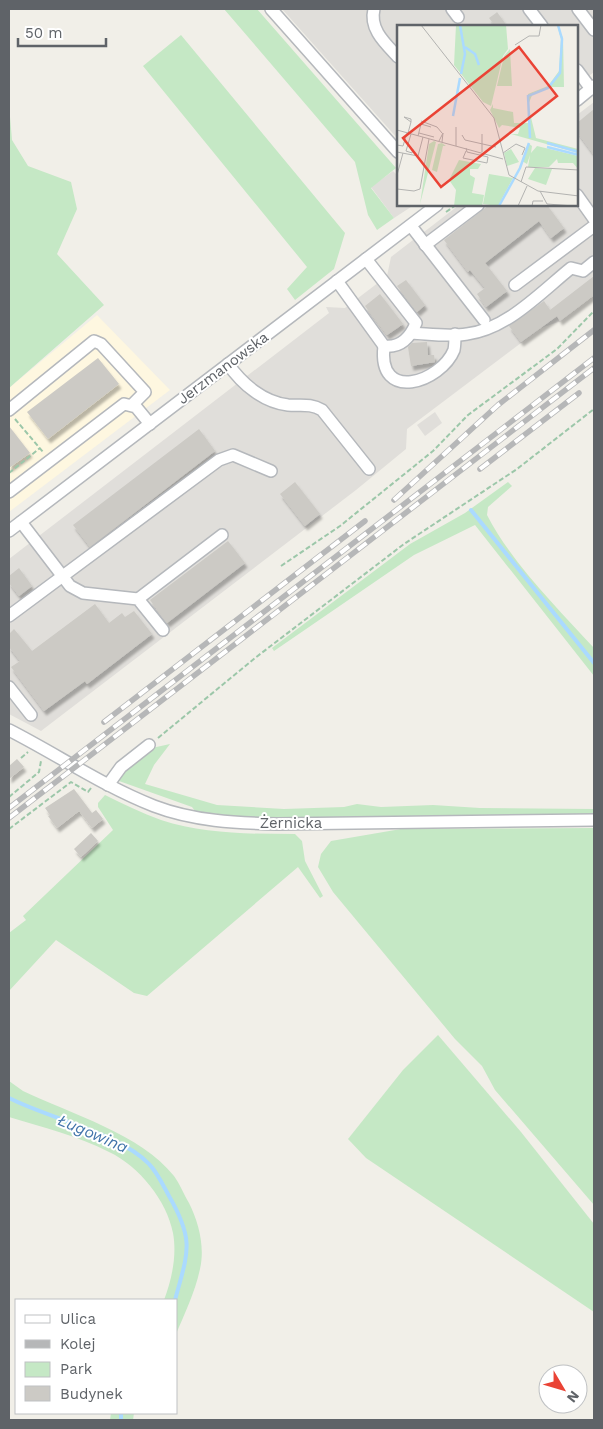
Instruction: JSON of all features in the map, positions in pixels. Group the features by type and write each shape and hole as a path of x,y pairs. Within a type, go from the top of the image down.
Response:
{"street":[{"path":"271,9 397,151"},
{"path":"374,9 373,21 376,30 397,56"},
{"path":"529,9 541,25"},
{"path":"578,9 592,24"},
{"path":"578,71 592,87 578,99"},
{"path":"578,196 594,219"},
{"name":"Jerzmanowska","path":"9,531 436,206"},
{"path":"425,245 477,206"},
{"path":"411,226 484,320"},
{"path":"514,285 594,226"},
{"path":"366,259 416,323 412,333 398,345 393,347 384,346"},
{"path":"412,333 465,335 486,330 502,322 571,268 583,271 594,262"},
{"path":"337,281 384,346 382,360 385,370 397,381 412,382 443,365 454,349 455,334"},
{"path":"9,492 118,408 124,404 132,404 145,392 101,344 94,341 11,413"},
{"path":"228,364 252,390 266,398 279,404 314,405 322,410 369,469"},
{"path":"132,404 150,424"},
{"path":"9,616 219,460 233,455 271,471"},
{"path":"21,522 70,586 82,593 138,599 222,535"},
{"path":"138,599 163,630"},
{"path":"9,687 31,714"},
{"name":"Żernicka","path":"9,730 108,785 170,811 199,818 230,822 296,824 594,820"},
{"path":"108,785 121,768 149,745"}],"path":[{"path":"281,566 340,526 433,452 468,415 557,349 594,311"},
{"path":"149,745 219,686 404,544 517,469 594,409"},
{"path":"11,413 50,460"},
{"path":"9,472 40,448"},
{"path":"21,758 29,752"},
{"path":"9,797 39,772 39,765 44,758"},
{"path":"9,829 71,782 88,792 92,786"}],"shaded area":[{"path":"282,9 594,9 594,72 578,84 578,25 397,25 397,138"},
{"path":"594,102 594,295 561,321 541,328 407,429 406,449 356,490 41,731 9,714 9,559 329,313 326,307 345,308 387,276 391,257 413,240 419,242 424,238 424,232 458,206 578,206 578,114"},
{"path":"393,171 397,175 397,206 412,206 394,218 371,187"},
{"path":"97,315 170,390 9,512 9,388"},
{"path":"435,412 442,423 425,436 417,425"}],"green space":[{"path":"224,9 257,9 396,168 371,188 394,218 377,230 368,215 355,162"},
{"path":"181,35 345,233 334,269 295,300 287,289 307,267 143,66"},
{"path":"9,105 12,140 28,166 71,182 77,209 57,254 104,305 9,388"},
{"path":"508,482 512,486 488,507 487,515 497,533 522,567 594,648 594,676 475,525 414,555 274,651 272,648 410,544 465,513"},
{"path":"170,744 154,765 145,784 217,805 284,809 344,807 357,804 381,807 433,805 480,808 594,809 594,815 248,818 195,811 192,807 119,781 120,774 152,748"},
{"path":"105,795 161,820 177,825 210,831 295,834 302,841 305,861 323,896 320,898 298,867 147,996 134,993 56,940 9,991 9,933 26,920 23,916 113,830 98,807 98,803"},
{"path":"594,828 594,1205 495,1090 482,1066 455,1039 333,892 318,867 321,854 331,841 401,829"},
{"path":"438,1035 521,1132 594,1224 594,1312 366,1158 348,1139 403,1070"},
{"path":"9,1081 23,1091 104,1126 124,1137 160,1161 174,1176 196,1219 202,1252 195,1286 178,1329 178,1299 164,1299 173,1267 173,1233 165,1209 150,1186 131,1166 97,1146 9,1117"},
{"path":"111,1414 134,1414 133,1420 110,1420"}],"building":[{"path":"497,12 506,25 494,25 489,18"},
{"path":"594,109 594,155 578,133 578,122"},
{"path":"488,206 548,206 564,228 551,238 539,221 485,263 507,291 486,307 477,294 485,288 470,270 468,272 444,240"},
{"path":"594,276 594,295 560,321 557,316 521,342 509,326 544,301 550,310"},
{"path":"406,280 425,305 417,312 397,286"},
{"path":"380,294 403,324 387,335 365,306"},
{"path":"427,342 428,355 434,355 435,362 411,366 408,347 412,343"},
{"path":"98,358 119,384 48,439 27,412"},
{"path":"9,426 30,453 9,468"},
{"path":"199,429 215,451 90,547 73,525"},
{"path":"295,482 320,514 305,526 280,494"},
{"path":"228,541 245,563 167,623 150,600"},
{"path":"19,568 32,586 19,596 9,583 9,576"},
{"path":"95,604 109,623 122,613 125,617 134,611 152,634 87,684 85,681 44,711 11,667 20,661 9,647 9,634 14,629 32,651"},
{"path":"17,759 24,767 9,779 9,766"},
{"path":"74,789 92,813 96,810 103,819 92,828 79,811 57,828 48,816 50,815 45,808"},
{"path":"91,833 98,841 81,857 74,849"}],"waterway":[{"path":"471,510 594,663"},
{"name":"Ługowina","path":"9,1098 103,1135 137,1153 152,1167 177,1211 186,1236 186,1258 175,1299"},
{"name":"Ługowina","path":"121,1414 121,1420"}],"railway":[{"path":"394,500 498,405 594,330"},
{"path":"9,808 594,358"},
{"path":"9,818 594,368"},
{"path":"480,469 579,393"},
{"path":"104,722 365,521"}]}
